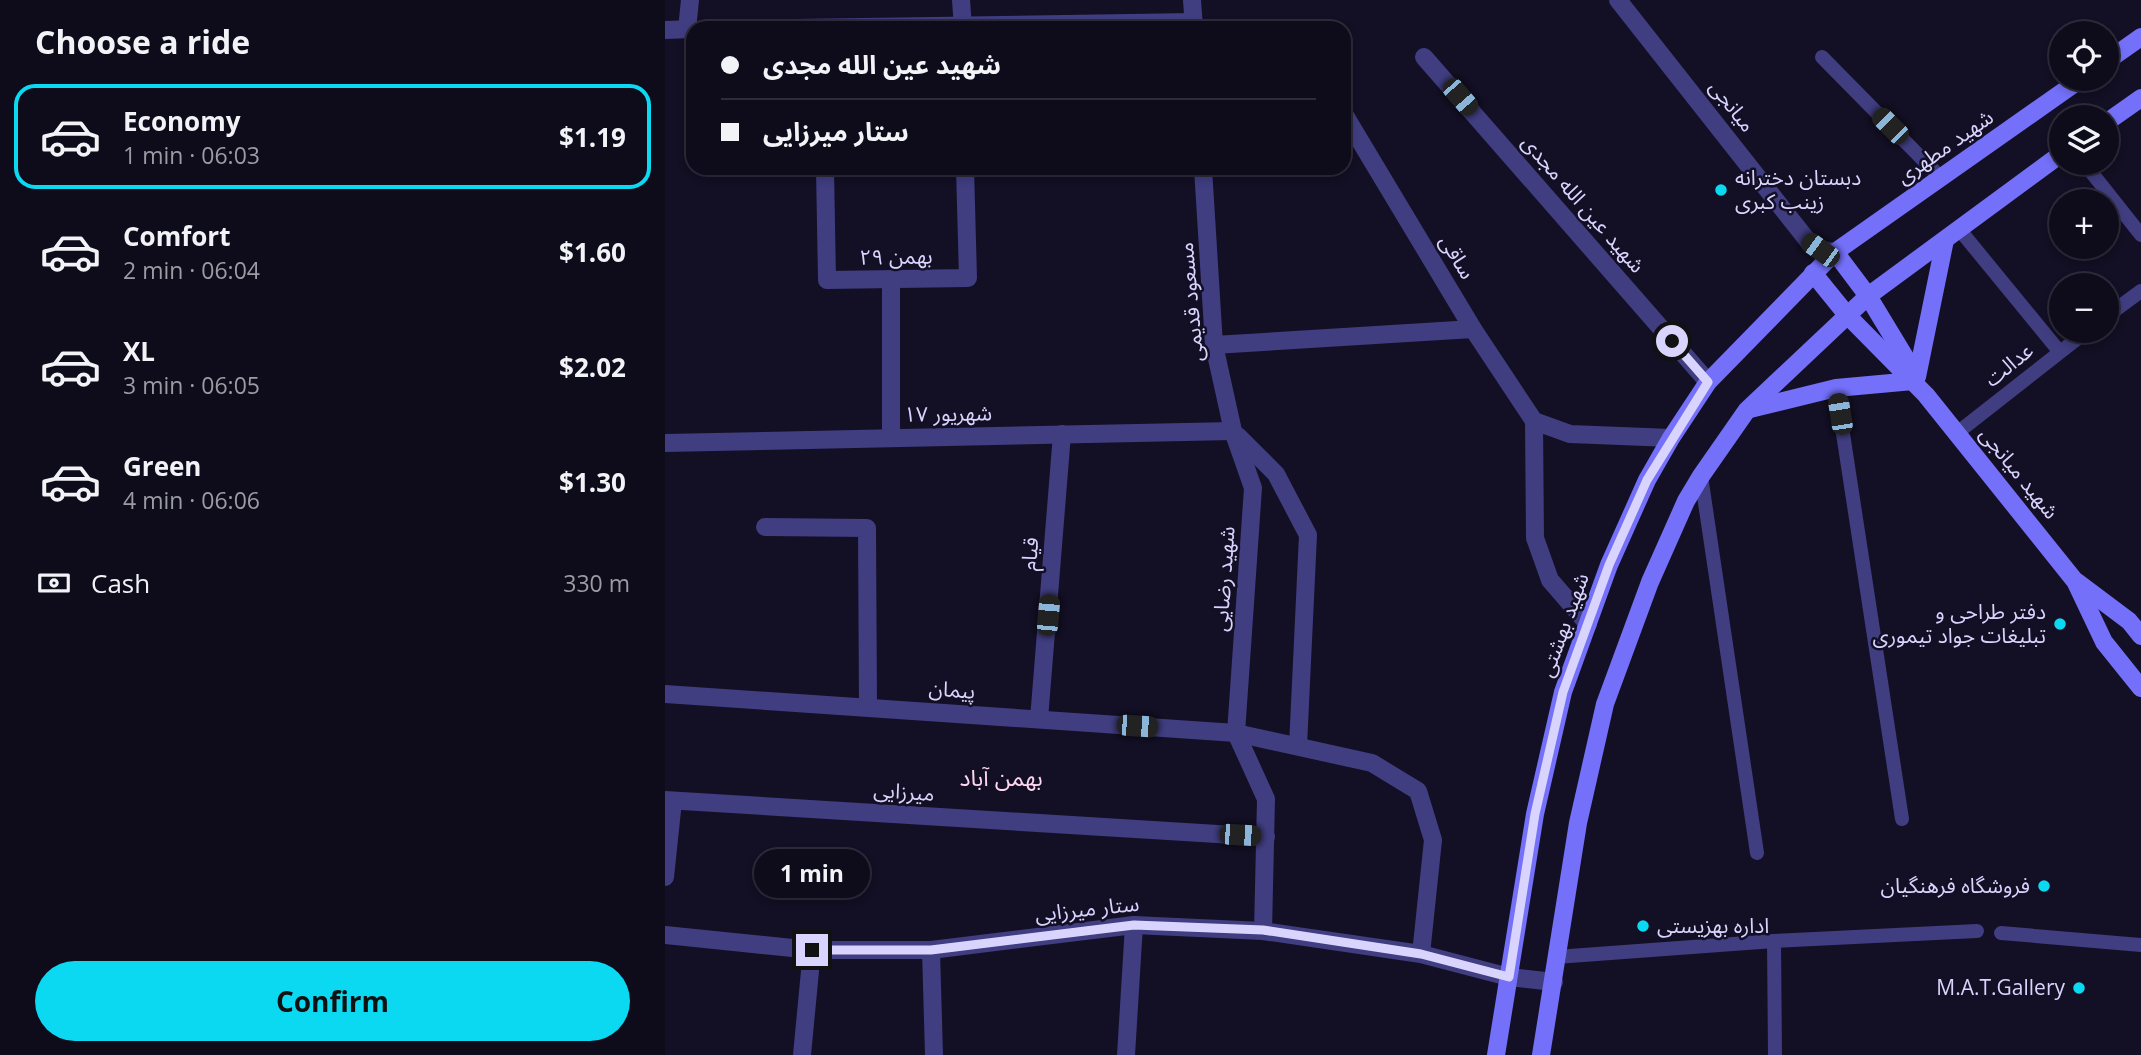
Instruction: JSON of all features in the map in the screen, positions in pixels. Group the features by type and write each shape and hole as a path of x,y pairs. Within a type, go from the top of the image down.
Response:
{"main road":[{"path":"2119,53 2141,37"},
{"name":"شهید مطهری","path":"1813,273 1835,252 2064,91"},
{"path":"2119,114 2141,99"},
{"path":"1541,1055 1578,823 1605,704 1650,582 1700,476 1747,410 1847,314 2049,163"},
{"path":"1747,410 1836,387 1910,373 1952,234"},
{"name":"شهید میانجی","path":"1835,252 1868,296 1910,373 2075,581 2104,642 2141,688"},
{"name":"شهید بهشتی","path":"1496,1055 1535,814 1563,692 1609,565 1647,480 1708,382 1813,273"},
{"name":"شهید میانجی","path":"1813,273 1847,314 1910,373"},
{"name":"شهید میانجی","path":"2075,581 2129,621 2141,636"}],"street":[{"path":"690,0 690,21"},
{"path":"961,0 963,21"},
{"path":"1192,0 1194,21"},
{"name":"میانجی","path":"1618,0 1808,241 1820,250 1835,252"},
{"path":"665,30 686,29"},
{"name":"شهید عین الله مجدی","path":"1424,57 1708,382"},
{"name":"ساقی","path":"1351,126 1473,329 1534,421"},
{"name":"۲۹ بهمن","path":"825,175 827,280 968,278 965,175"},
{"name":"مسعود قدیمی","path":"1203,175 1214,345 1233,431"},
{"name":"میانجی","path":"1808,241 1814,258 1813,273"},
{"path":"891,279 891,438"},
{"path":"1214,345 1473,329"},
{"path":"1588,624 1550,580 1535,538 1534,421 1570,434 1671,438"},
{"path":"1233,431 1276,474 1308,535 1298,746"},
{"name":"۱۷ شهریور","path":"665,443 1233,431"},
{"name":"شهید رضایی","path":"1233,431 1253,488 1236,733"},
{"name":"قیام","path":"1039,719 1062,434"},
{"path":"765,527 867,528 868,707"},
{"name":"پیمان","path":"665,694 1236,733 1372,763 1418,790 1433,840 1421,954"},
{"path":"1236,733 1266,799 1263,930"},
{"path":"665,877 669,800"},
{"name":"میرزایی","path":"669,800 1266,837"},
{"path":"1126,1055 1134,925"},
{"name":"ستار میرزایی","path":"665,935 812,950 931,950 1134,925 1263,930 1421,954 1509,977 1554,982"},
{"path":"801,1055 812,950"},
{"path":"931,950 933,1055"}],"lane":[{"path":"1822,57 1941,178"},
{"path":"2094,175 2141,235"},
{"path":"1952,234 2059,351"},
{"path":"2119,307 2141,291"},
{"name":"عدالت","path":"1957,433 2070,343"},
{"path":"1836,387 1902,819"},
{"path":"1700,476 1757,853"},
{"path":"1556,957 1774,941 1977,931"},
{"path":"2001,933 2141,945"},
{"path":"1774,941 1775,1055"}],"place":[{"name":"دبستان دخترانه زینب کبری","path":"1721,190"},
{"name":"دفتر طراحی و تبلیغات جواد تیموری","path":"2060,624"},
{"name":"فروشگاه فرهنگیان","path":"2044,886"},
{"name":"اداره بهزیستی","path":"1643,926"},
{"name":"M.A.T.Gallery","path":"2079,988"}],"district":[{"name":"بهمن آباد","path":"1001,778"}],"route":[{"path":"812,950 931,950 1134,925 1263,930 1421,954 1509,977 1535,814 1563,692 1609,565 1647,480 1708,382 1672,341"}]}
